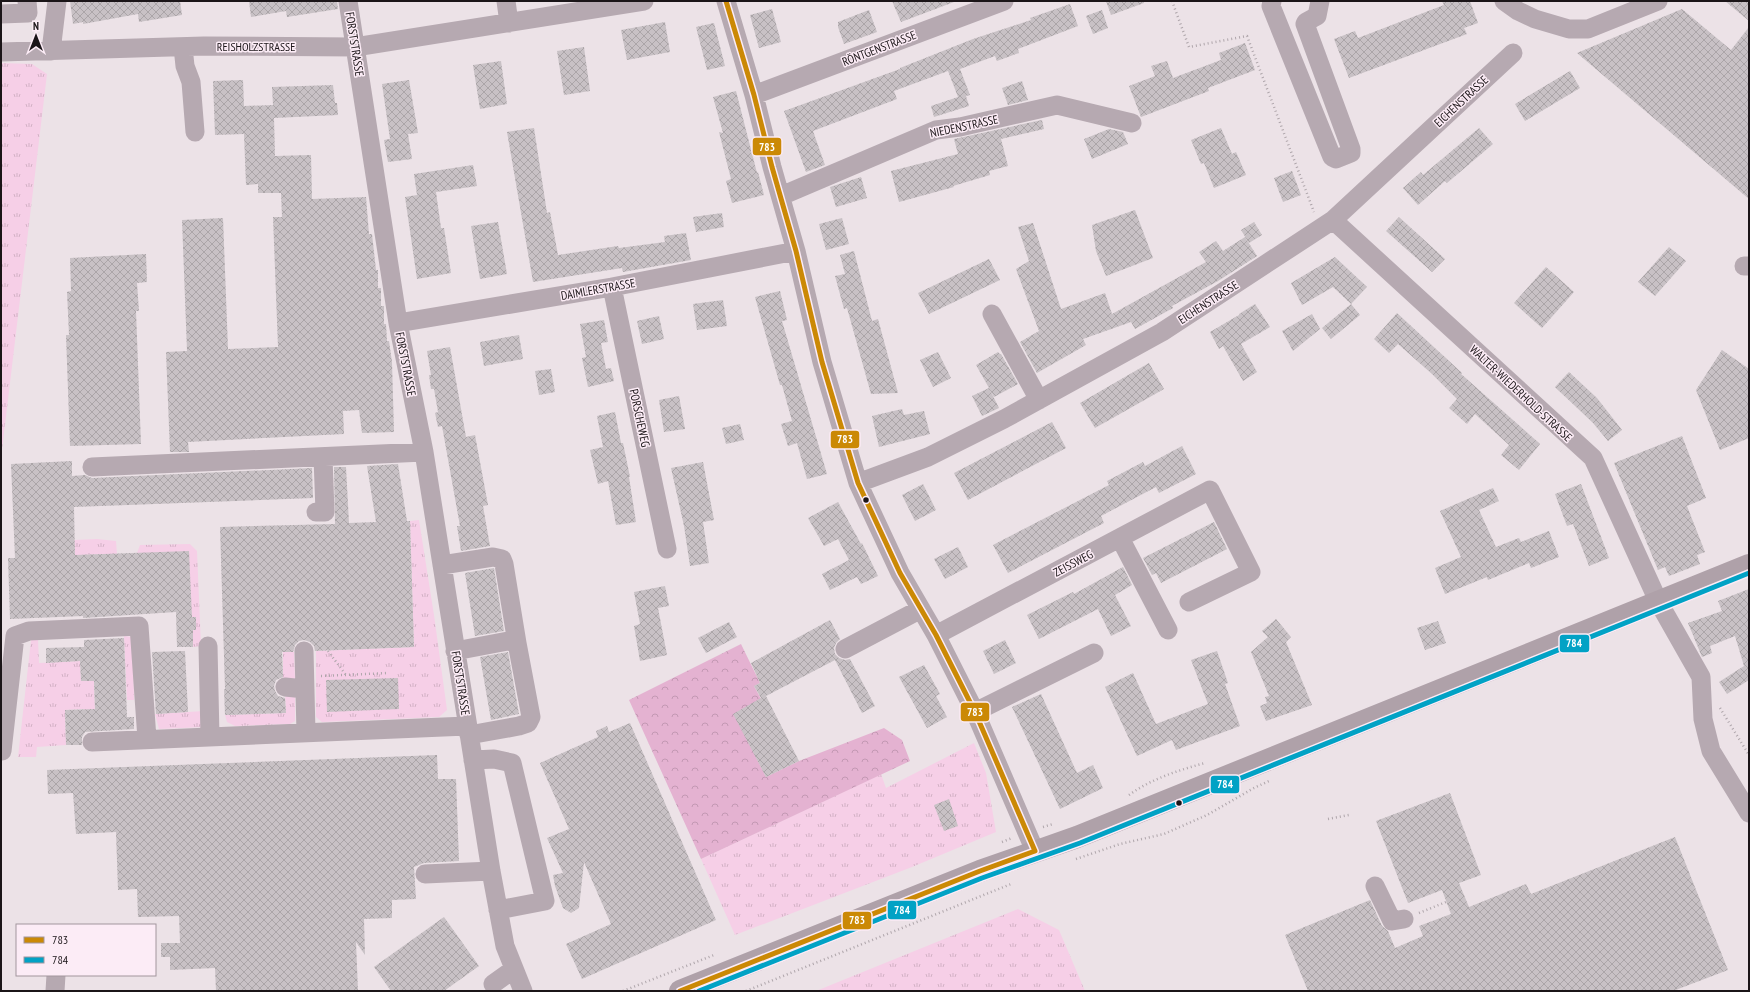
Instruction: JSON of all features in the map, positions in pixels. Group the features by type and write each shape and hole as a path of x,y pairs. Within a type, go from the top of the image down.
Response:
{"main road":[{"path":"680,991 980,871 1077,836 1659,603 1749,565"}],"street":[{"path":"51,51 57,1"},
{"name":"FORSTSTRASSE","path":"348,1 398,322 424,452 491,871 505,946 523,991"},
{"path":"506,1 509,23"},
{"name":"REISHOLZSTRASSE","path":"1,52 183,47 355,47 644,1"},
{"path":"726,1 754,95 796,251 822,362 858,483 900,573 936,635 975,712 1035,851"},
{"name":"RÖNTGENSTRASSE","path":"754,95 1004,1"},
{"path":"1272,1 1271,6 1332,157 1336,159 1351,153 1351,149 1305,24 1317,16 1320,1"},
{"path":"1504,1 1518,11 1535,19 1569,29 1588,28 1658,1"},
{"path":"1,14 28,7 55,20"},
{"path":"183,47 185,66 191,82 195,132"},
{"name":"EICHENSTRASSE","path":"858,483 928,457 1004,419 1162,332 1325,219 1513,53"},
{"name":"NIEDENSTRASSE","path":"781,196 936,130 960,127 1057,105 1132,123"},
{"name":"WALTER-WIEDERHOLD-STRASSE","path":"1325,219 1592,458 1659,603 1701,677 1703,719 1711,751 1749,813"},
{"name":"DAIMLERSTRASSE","path":"398,322 612,287 796,251"},
{"name":"PORSCHEWEG","path":"612,287 668,549"},
{"path":"992,314 1039,400"},
{"path":"92,467 424,452"},
{"path":"316,512 325,512 323,457"},
{"name":"ZEISSWEG","path":"936,635 1210,490 1251,572 1189,602"},
{"path":"1120,538 1168,630"},
{"path":"442,565 493,557 502,559 531,717 528,723 519,726 468,730"},
{"path":"846,649 921,609"},
{"path":"2,751 15,636 29,631 139,626 147,739"},
{"path":"455,651 508,641 517,643"},
{"path":"208,646 210,737"},
{"path":"304,651 306,733"},
{"path":"975,712 1094,653"},
{"path":"285,687 305,683"},
{"name":"FORSTSTRASSE","path":"92,742 306,733 468,730"},
{"path":"473,760 494,759 512,762 545,901 498,910"},
{"path":"425,874 491,871"},
{"path":"1375,886 1392,921 1404,919"},
{"path":"493,984 514,969"},
{"path":"55,991 56,976"}],"path":[{"path":"1172,1 1189,47 1247,36 1325,219"},
{"path":"328,650 346,675"},
{"path":"305,683 346,675 388,673"},
{"path":"1719,706 1749,755"},
{"path":"1328,819 1349,815"},
{"path":"746,991 1011,884"},
{"path":"1404,919 1446,902"}],"green space":[{"path":"1,63 32,64 47,74 1,458"},
{"path":"419,520 447,710 439,717 322,722 316,717 316,651 414,647 410,521"},
{"path":"97,539 116,541 117,554 75,555 74,540"},
{"path":"190,544 197,551 201,646 193,647 193,630 196,630 196,617 182,617 137,553 140,545"},
{"path":"124,636 133,637 134,700 127,700"},
{"path":"38,639 39,663 80,661 81,681 94,681 95,714 83,709 65,710 66,745 37,747 36,757 18,757 31,640"},
{"path":"741,644 760,683 754,686 761,699 734,714 766,777 799,761 884,728 902,740 910,761 701,859 629,700"},
{"path":"283,652 294,652 295,680 283,682"},
{"path":"285,691 295,694 295,721 290,724 235,726 227,722 225,715 286,713"},
{"path":"204,711 204,727 159,729 155,714"},
{"path":"974,743 986,773 996,832 912,867 735,935 701,859 881,774 886,788"},
{"path":"1018,909 1059,930 1085,991 816,991"}],"building":[{"path":"70,1 180,1 182,15 139,22 138,14 83,24 83,22 73,24"},
{"path":"249,1 337,1 338,9 287,17 286,11 251,17"},
{"path":"892,1 954,1 954,2 901,22"},
{"path":"1106,1 1144,1 1144,3 1111,15"},
{"path":"1442,1 1470,1 1478,23 1464,28 1467,34 1349,78 1334,39 1355,31 1358,38 1444,5"},
{"path":"1725,1 1749,1 1749,21"},
{"path":"1070,4 1078,26 1018,49 1019,53 997,61 995,56 960,69 970,95 966,96 969,106 934,117 931,106 958,97 948,71 894,91 897,99 813,131 825,165 806,172 784,111 900,69 973,39 1031,20 1030,18"},
{"path":"772,9 781,42 759,48 750,15"},
{"path":"1682,9 1731,50 1749,27 1749,199 1577,53"},
{"path":"869,10 877,32 844,44 838,27 838,22"},
{"path":"1102,10 1108,28 1093,34 1086,16"},
{"path":"665,22 670,52 627,60 621,30"},
{"path":"714,23 725,66 707,70 696,27"},
{"path":"1245,43 1255,70 1208,88 1209,91 1141,117 1129,86 1155,76 1151,66 1167,61 1173,78 1221,60 1219,53"},
{"path":"584,47 590,91 564,95 557,51"},
{"path":"501,61 507,104 480,109 473,65"},
{"path":"1570,71 1580,88 1525,121 1515,104"},
{"path":"243,80 244,106 273,105 272,87 333,85 338,115 274,118 275,156 311,155 312,199 366,197 369,234 372,234 376,270 378,270 378,288 381,288 381,306 384,306 384,324 386,324 387,341 389,341 392,362 394,432 362,433 359,410 343,411 344,434 188,442 189,452 170,452 166,352 187,351 182,220 223,218 228,349 278,347 273,217 282,217 281,193 258,193 258,184 246,185 244,134 215,135 213,81"},
{"path":"409,80 418,133 408,134 412,159 388,162 384,140 390,139 382,84"},
{"path":"1022,81 1028,100 1008,105 1002,88"},
{"path":"736,91 764,195 732,203 726,181 731,179 719,132 723,133 713,97"},
{"path":"1042,120 1044,129 1001,139 1008,166 989,171 990,175 953,186 954,187 899,202 891,171 958,154 954,139"},
{"path":"534,128 547,213 550,212 558,255 618,246 619,248 665,242 664,236 686,233 691,260 623,272 622,268 533,282 507,132"},
{"path":"1221,128 1232,154 1236,152 1246,175 1214,188 1204,163 1201,164 1191,140"},
{"path":"1479,128 1493,144 1447,183 1445,181 1418,205 1403,188 1421,172 1423,175"},
{"path":"1109,129 1123,132 1128,144 1092,159 1084,139"},
{"path":"473,165 477,186 436,192 441,228 444,228 451,273 417,279 405,197 417,195 414,174"},
{"path":"1292,171 1301,195 1283,202 1274,178"},
{"path":"861,177 867,198 836,207 830,187"},
{"path":"1135,210 1153,258 1106,276 1096,251 1092,225"},
{"path":"722,213 724,227 696,232 693,217"},
{"path":"1399,217 1445,259 1432,272 1386,231"},
{"path":"842,218 849,244 826,250 819,224"},
{"path":"498,222 507,274 480,279 471,226"},
{"path":"1254,222 1262,235 1249,243 1241,230"},
{"path":"1033,223 1061,309 1105,293 1112,314 1206,262 1199,252 1216,241 1223,251 1245,237 1257,256 1218,281 1172,306 1173,308 1135,329 1131,322 1083,339 1086,345 1037,373 1020,342 1039,331 1016,269 1029,261 1018,227"},
{"path":"1669,247 1686,261 1655,296 1638,282"},
{"path":"854,251 872,321 878,319 898,393 871,394 847,308 844,309 835,276 845,274 840,255"},
{"path":"146,254 147,282 137,283 139,311 136,311 141,444 70,446 66,335 69,335 67,292 71,291 70,258"},
{"path":"1335,257 1367,287 1351,304 1333,287 1302,305 1291,283"},
{"path":"989,259 1000,280 929,314 918,293"},
{"path":"1546,267 1574,292 1542,328 1514,303"},
{"path":"780,291 787,320 782,321 827,474 807,479 797,443 788,446 781,424 792,421 782,385 780,385 755,297"},
{"path":"723,300 727,326 697,330 693,304"},
{"path":"1255,304 1270,327 1241,344 1257,372 1243,381 1223,346 1219,349 1210,332"},
{"path":"1351,304 1360,315 1331,339 1322,328"},
{"path":"1397,313 1462,373 1461,374 1540,444 1519,470 1501,455 1509,445 1475,414 1467,424 1449,408 1457,399 1432,374 1398,344 1389,353 1374,339"},
{"path":"1312,314 1320,329 1293,351 1282,331"},
{"path":"659,316 664,339 642,344 637,321"},
{"path":"604,320 608,342 601,343 606,369 611,368 614,381 588,387 582,358 586,357 580,324"},
{"path":"519,335 523,359 484,366 480,342"},
{"path":"450,347 466,437 475,435 488,505 483,506 490,546 461,551 457,526 460,526 442,426 438,427 435,413 438,412 434,389 431,389 429,375 431,375 427,351"},
{"path":"1722,350 1749,369 1749,438 1720,450 1696,390"},
{"path":"938,352 951,378 933,387 920,360"},
{"path":"998,352 1001,354 1018,384 994,397 976,365"},
{"path":"1149,363 1164,389 1095,428 1080,403"},
{"path":"551,369 555,392 539,395 535,371"},
{"path":"1569,372 1597,398 1622,430 1608,441 1593,423 1555,387"},
{"path":"989,388 999,408 982,416 972,396"},
{"path":"679,396 685,429 664,432 659,400"},
{"path":"902,409 904,415 924,411 930,434 879,447 872,416"},
{"path":"615,412 630,477 636,522 616,525 608,481 598,484 590,450 603,447 597,416"},
{"path":"1052,422 1066,448 968,500 954,473"},
{"path":"740,424 744,440 726,444 722,428"},
{"path":"1682,436 1706,498 1687,506 1705,552 1697,555 1700,564 1669,576 1665,567 1658,570 1614,463"},
{"path":"1182,446 1196,474 1159,493 1156,487 1101,516 1104,523 1008,573 993,545 1109,485 1107,481 1143,462 1145,466"},
{"path":"72,461 72,476 85,475 92,478 312,468 313,498 74,507 75,555 189,551 192,617 196,617 196,630 193,630 193,647 177,647 176,612 83,618 83,616 10,619 8,558 15,558 11,464"},
{"path":"703,462 714,520 703,522 709,563 690,566 684,526 671,468"},
{"path":"398,464 407,521 410,521 414,647 315,651 314,646 310,642 304,640 299,641 295,645 293,652 282,652 283,677 276,680 274,686 278,696 285,698 286,713 225,715 220,527 335,524 334,467 346,467 349,523 376,522 367,466"},
{"path":"923,484 936,510 915,521 902,495"},
{"path":"1581,484 1609,558 1589,566 1573,524 1567,526 1555,494"},
{"path":"1493,488 1499,501 1479,510 1496,547 1519,538 1521,542 1549,531 1559,557 1531,568 1529,563 1488,580 1487,577 1445,594 1435,568 1461,557 1440,511"},
{"path":"838,502 861,544 862,543 878,576 861,584 857,577 830,590 822,574 849,560 838,539 824,546 808,518"},
{"path":"1214,522 1227,549 1161,583 1156,573 1152,575 1143,558"},
{"path":"958,547 968,567 945,579 934,559"},
{"path":"1123,567 1132,585 1115,595 1131,626 1111,636 1098,609 1039,639 1027,615 1073,592 1074,594"},
{"path":"494,568 504,631 475,636 465,573"},
{"path":"665,586 669,606 658,608 667,655 640,661 634,626 640,624 634,592"},
{"path":"1749,589 1749,680 1727,694 1719,682 1744,666 1735,636 1710,646 1712,653 1702,657 1688,623 1722,611 1718,601"},
{"path":"1276,619 1291,637 1286,642 1312,705 1266,721 1260,706 1267,703 1265,697 1269,696 1251,652 1268,637 1262,631"},
{"path":"830,620 840,639 834,648 835,654 839,658 845,660 850,659 875,706 862,713 835,660 766,696 799,761 766,777 733,714 761,698 754,686 760,683 751,663"},
{"path":"1438,621 1446,643 1425,650 1417,628"},
{"path":"729,622 737,637 706,653 698,638"},
{"path":"124,638 127,717 134,717 134,729 85,732 82,737 82,745 66,745 65,710 95,709 94,681 81,681 80,661 46,663 46,648 84,647 84,640"},
{"path":"1005,640 1016,663 994,674 983,651"},
{"path":"185,651 188,712 156,714 152,652"},
{"path":"1217,651 1228,683 1225,684 1240,726 1176,750 1172,740 1137,756 1105,687 1133,673 1156,724 1208,704 1191,660"},
{"path":"508,652 519,714 491,720 480,657"},
{"path":"924,665 940,694 936,696 947,717 927,728 899,677"},
{"path":"398,678 399,709 327,712 326,680"},
{"path":"1041,694 1077,773 1093,765 1103,788 1060,809 1012,707"},
{"path":"630,723 716,920 582,979 566,944 611,924 584,862 579,908 571,913 563,908 555,886 553,875 563,873 547,838 569,829 540,763 598,737 596,731 607,726 609,732"},
{"path":"437,755 438,779 456,779 459,861 424,863 414,867 416,899 392,900 392,918 364,919 365,955 356,942 358,991 216,991 215,968 170,970 170,957 161,957 161,943 180,943 179,916 138,917 137,889 118,890 116,832 76,834 73,793 48,794 47,770"},
{"path":"1450,793 1481,875 1459,883 1469,907 1526,884 1531,894 1675,837 1728,970 1673,991 1308,991 1285,935 1370,900 1382,926 1388,931 1395,948 1423,936 1419,926 1451,914 1442,890 1408,903 1376,821"},
{"path":"949,799 958,826 944,831 934,805"},
{"path":"444,917 479,966 444,991 391,991 374,967"}],"transit line":[{"name":"783","path":"726,1 754,95 772,167 796,251 822,362 858,483 900,573 936,635 975,712 1035,851"},
{"name":"784","path":"699,991 982,878 1080,843 1749,573"},
{"name":"783","path":"680,991 980,871 1035,851"}]}
